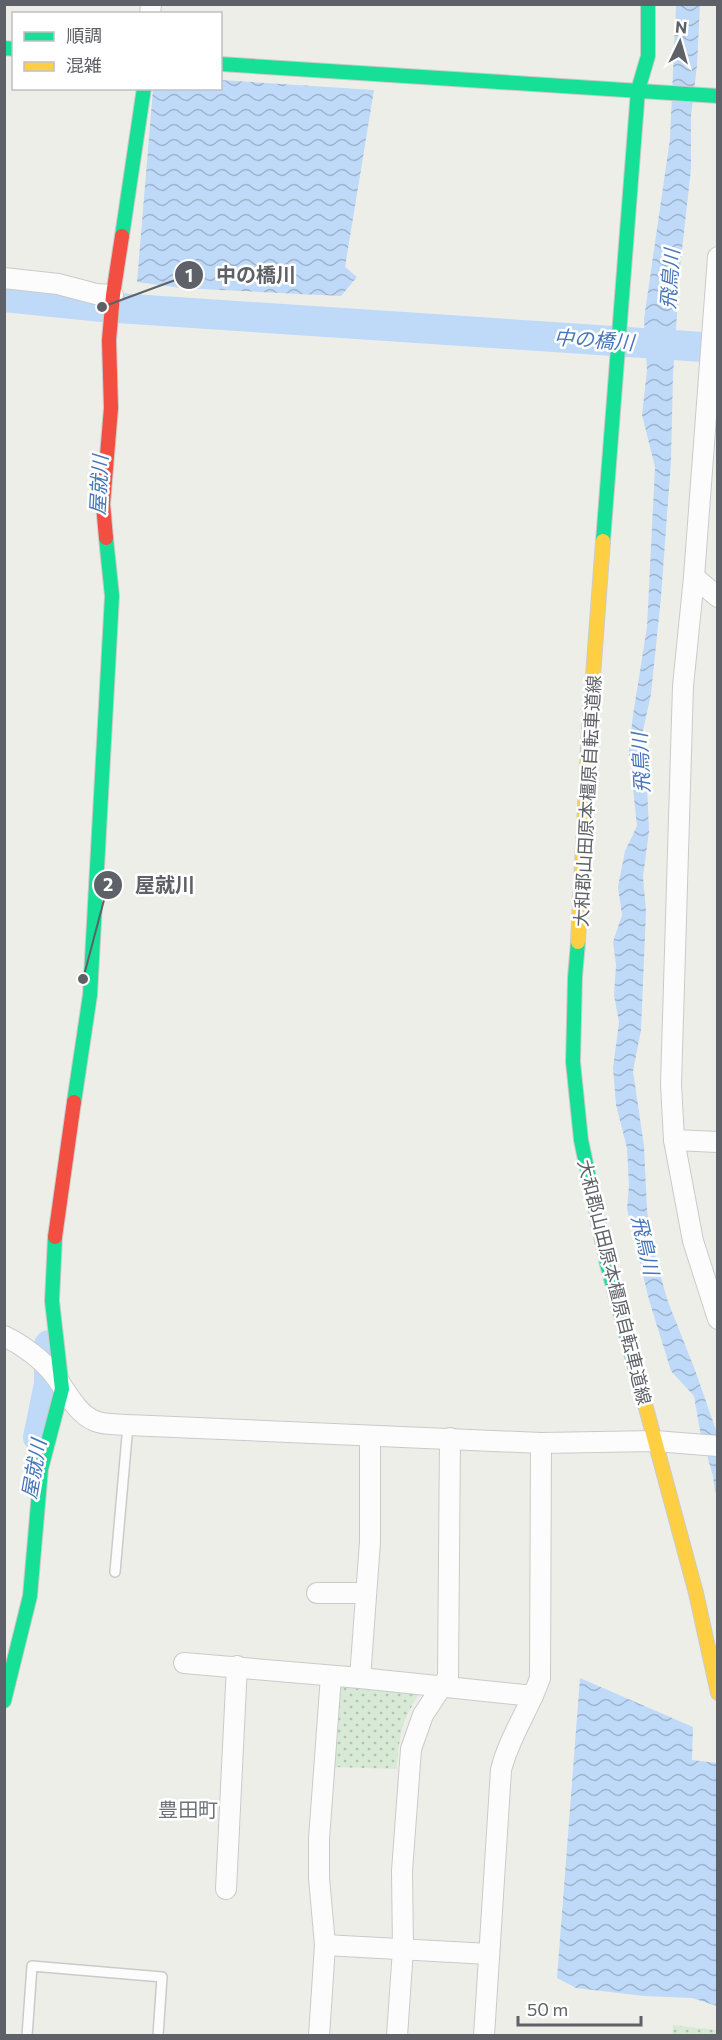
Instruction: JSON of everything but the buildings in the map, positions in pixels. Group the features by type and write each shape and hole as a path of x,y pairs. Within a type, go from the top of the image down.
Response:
{"street":[{"name":"大和郡山田原本橿原自転車道線","path":"648,4 648,56 589,730 581,915 575,977 573,1062 581,1140 607,1264 659,1441 696,1593 717,1693"},
{"path":"222,64 717,96"},
{"path":"4,1701 10,1651 30,1596 41,1469 54,1377 51,1301 55,1229 90,995 112,596 103,504 111,408 105,295 144,90"},
{"path":"717,257 694,577 682,686 679,864 671,1084 674,1140 693,1241 717,1319"},
{"path":"4,278 58,284 105,295"},
{"path":"694,577 717,597"},
{"path":"674,1140 717,1142"},
{"path":"4,1336 20,1344 54,1377 78,1408 96,1422 541,1443 659,1441 717,1446"},
{"path":"360,1678 370,1542 370,1436"},
{"path":"397,2036 403,1949 402,1870 411,1749 423,1715 448,1677 450,1438"},
{"path":"484,2036 501,1770 516,1728 540,1678 541,1443"},
{"path":"317,1593 366,1593"},
{"path":"184,1663 237,1666 533,1696"},
{"path":"226,1889 237,1666"},
{"path":"319,2036 325,1945 319,1878 319,1839 332,1676"},
{"path":"325,1945 489,1954"}],"lane":[{"path":"115,1572 128,1425"},
{"path":"27,2036 32,1966 162,1977 158,2036"}],"green space":[{"path":"337,1681 422,1689 403,1727 397,1769 332,1767"},
{"path":"673,2025 717,2030 717,2035 672,2035"}],"water":[{"name":"飛鳥川","path":"676,5 700,5 697,65 691,116 691,169 680,268 673,375 671,461 661,597 651,694 642,735 649,831 643,877 646,911 641,1030 633,1071 644,1146 647,1210 652,1244 667,1299 717,1433 718,1490 715,1493 694,1396 671,1371 649,1300 627,1209 629,1186 627,1148 616,1105 613,1068 619,1022 614,995 616,965 613,942 622,915 618,887 625,851 637,826 629,751 647,627 655,467 642,415 647,370 644,319 670,139"},
{"path":"222,80 374,90 345,267 357,277 341,296 181,288 137,282 153,90 222,90"},
{"path":"580,1678 693,1727 692,1760 717,1763 717,2006 692,1998 644,1996 576,1988 557,1978"}],"waterway":[{"name":"中の橋川","path":"4,297 102,307 718,348"},
{"name":"屋就川","path":"38,1437 49,1384 49,1345"}],"traffic: fast":[{"path":"603,541 638,90 648,56 648,4"},
{"path":"4,48 12,49"},
{"path":"222,64 718,96"},
{"path":"122,236 144,90"},
{"path":"74,1102 90,995 112,596 106,538"},
{"path":"578,942 573,1062 581,1140 607,1264 645,1404"},
{"path":"4,1701 30,1596 41,1469 62,1389 52,1301 55,1237"}],"traffic: slow":[{"path":"578,942 589,730 603,541"},
{"path":"645,1404 696,1593 718,1693"}],"traffic: jam":[{"path":"106,538 103,504 111,408 109,340 122,236"},
{"path":"55,1237 74,1102"}],"place":[{"name":"中の橋川","path":"102,307"},
{"name":"屋就川","path":"83,979"}],"district":[{"name":"豊田町","path":"188,1809"}]}
